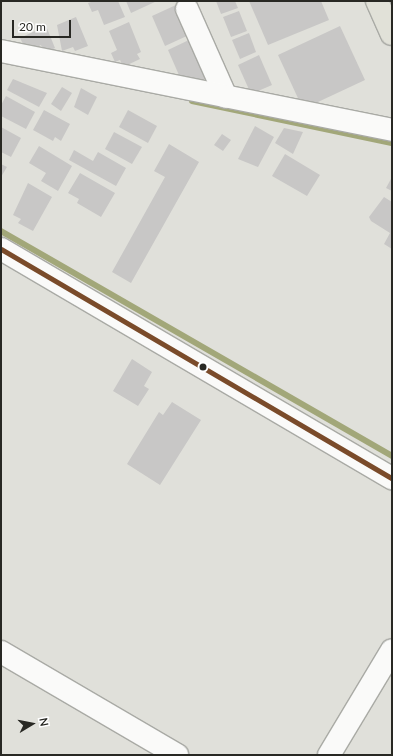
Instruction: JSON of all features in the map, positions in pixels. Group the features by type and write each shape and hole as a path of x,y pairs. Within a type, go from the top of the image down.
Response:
{"main road":[{"path":"377,1 392,34"}],"street":[{"path":"187,9 226,97"},
{"path":"4,60 226,97 392,130"},
{"path":"1,250 392,478"},
{"path":"330,755 392,650"},
{"path":"1,652 177,755"}],"building":[{"path":"94,1 118,1 125,17 104,25 98,10 92,12 88,3"},
{"path":"126,1 157,1 131,13"},
{"path":"216,1 235,1 238,8 221,14"},
{"path":"249,1 321,1 329,20 268,45"},
{"path":"176,5 189,35 165,46 152,16"},
{"path":"239,11 247,31 231,37 223,17"},
{"path":"76,17 88,46 75,51 73,47 62,51 57,25"},
{"path":"129,22 141,52 137,54 140,59 123,67 120,60 115,62 111,53 117,50 109,31"},
{"path":"46,26 55,48 44,53 41,45 33,49 30,44 24,46 20,38"},
{"path":"340,26 365,80 303,109 278,55"},
{"path":"249,33 256,52 240,59 232,40"},
{"path":"191,39 209,77 194,84 182,82 168,50"},
{"path":"259,55 272,85 251,94 238,65"},
{"path":"13,79 47,93 39,107 7,90"},
{"path":"62,87 72,93 61,111 51,104"},
{"path":"81,88 97,97 88,115 74,107"},
{"path":"6,96 35,112 26,129 1,116 1,105"},
{"path":"44,110 70,124 61,141 55,137 53,141 33,130"},
{"path":"128,110 157,126 148,143 119,127"},
{"path":"255,126 274,137 258,167 238,159"},
{"path":"1,127 21,138 11,157 1,152"},
{"path":"284,128 303,132 293,154 275,143"},
{"path":"114,132 142,147 132,164 105,149"},
{"path":"222,134 231,140 223,151 214,145"},
{"path":"169,144 199,162 131,283 112,272 165,177 154,171"},
{"path":"39,146 72,166 58,191 41,181 46,173 29,163"},
{"path":"74,150 93,161 98,152 126,168 116,186 69,160"},
{"path":"285,154 320,175 307,196 272,176"},
{"path":"1,164 7,167 1,177"},
{"path":"80,173 115,193 101,217 77,203 79,199 68,193"},
{"path":"392,177 392,191 386,188"},
{"path":"28,183 52,197 33,231 18,223 21,219 13,215"},
{"path":"384,197 392,202 392,249 384,244 390,233 371,221 369,217"},
{"path":"132,359 152,372 144,386 149,389 138,406 113,391"},
{"path":"172,402 201,420 160,485 127,464 159,412 163,415"}],"waterway":[{"path":"192,101 392,143"},
{"path":"1,231 392,456"}],"transit line":[{"path":"1,249 392,478"}]}
